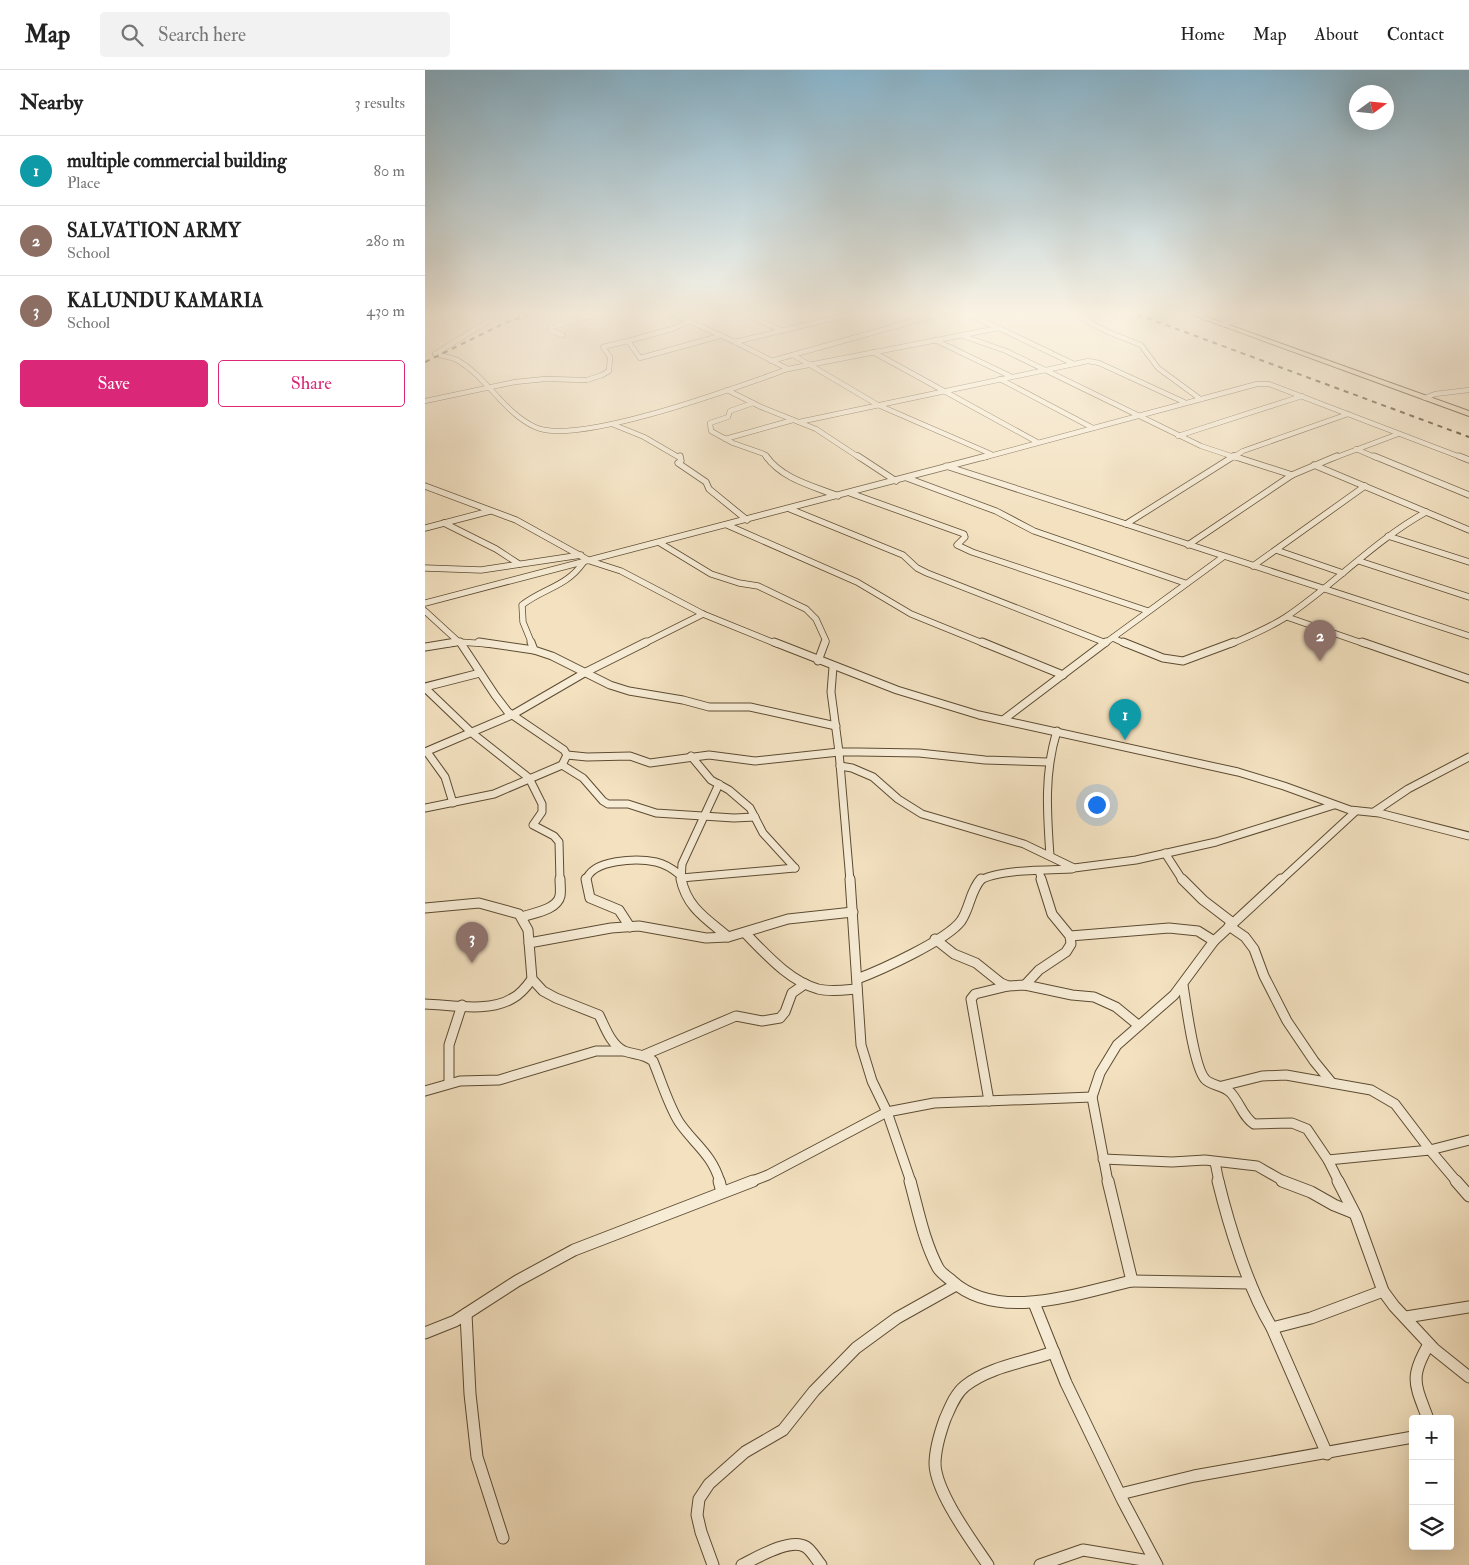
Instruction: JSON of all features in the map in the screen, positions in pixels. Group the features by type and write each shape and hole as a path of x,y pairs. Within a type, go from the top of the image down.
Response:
{"highway":[{"path":"1378,381 1469,414"}],"street":[{"path":"481,381 513,413 537,429 568,432 612,424 755,381"},
{"path":"425,401 534,381"},
{"path":"837,381 878,405 937,433 991,454"},
{"path":"925,381 1037,442"},
{"path":"725,439 796,421 992,381"},
{"path":"1003,381 1091,427"},
{"path":"1065,381 1179,436 1232,457 1292,475"},
{"path":"1138,381 1184,402"},
{"path":"1175,381 1199,398"},
{"path":"590,561 1261,383 1302,396 1469,460"},
{"path":"727,390 816,429 896,481"},
{"path":"1425,398 1432,393 1464,392 1469,390"},
{"path":"1179,436 1302,396"},
{"path":"753,403 733,409 730,411 729,417 709,423 711,430 725,439 759,452 784,474 838,496"},
{"path":"1126,524 1251,447 1348,414"},
{"path":"612,424 644,437 680,456 681,460 678,464 706,482 709,489 747,520"},
{"path":"1188,544 1292,475 1314,464 1399,434"},
{"path":"1356,449 1469,495"},
{"path":"1314,464 1469,530"},
{"path":"946,466 1469,636"},
{"path":"907,478 996,510 1034,531 1185,583"},
{"path":"425,486 516,520 544,534 582,559"},
{"path":"1253,566 1365,486"},
{"path":"850,493 964,534 965,537 957,545 972,552 1148,611"},
{"path":"790,509 903,555 914,565 927,572 1106,642"},
{"path":"425,528 490,511"},
{"path":"1113,638 1170,661 1181,662 1269,627 1325,588 1404,523 1426,512"},
{"path":"444,523 496,549 519,564"},
{"path":"727,525 857,582 911,614 1063,675"},
{"path":"1388,536 1469,562"},
{"path":"660,543 711,574 739,583 759,586 806,609 816,619 826,641 818,661"},
{"path":"1276,550 1343,573"},
{"path":"1003,720 1185,583 1223,557"},
{"path":"425,603 582,559"},
{"path":"534,650 522,620 520,610 522,605 531,598 562,585 576,573 582,559"},
{"path":"425,568 481,570 519,564 582,559 590,561 621,571 703,614 818,661 951,707 1238,772 1334,805 1356,811 1375,812 1469,836"},
{"path":"1359,560 1469,597"},
{"path":"425,611 445,627 459,642 475,662 501,704 512,715 564,750 567,755 587,758 630,756 650,763 709,755 755,762 839,752 919,753 985,760 1048,762"},
{"path":"453,803 445,777 426,752 512,715 586,672 703,614"},
{"path":"1287,616 1469,679"},
{"path":"425,647 459,642 501,644 534,650 586,672 610,685 629,691 683,700 709,707 750,707 836,726"},
{"path":"833,666 831,692 839,752 853,912 861,1045 872,1081 887,1112 910,1179 924,1233 939,1270 971,1295 1009,1303 1034,1303 1132,1281 1250,1283"},
{"path":"425,688 481,673"},
{"path":"425,688 472,733 529,778 542,804 542,812 533,825 554,836 559,842 560,889 558,902 551,907 522,917"},
{"path":"1049,856 1046,784 1048,762 1057,731"},
{"path":"425,808 494,794 562,765 567,755"},
{"path":"629,927 624,914 617,908 591,898 586,885 587,876 591,871 627,859 667,866 681,877 795,868 763,834 750,808 711,780 691,756"},
{"path":"1375,812 1408,789 1469,757"},
{"path":"562,765 583,778 603,801 608,804 628,804 653,813 734,818 755,817"},
{"path":"840,766 864,772 873,777 898,799 922,814 1024,844 1074,868"},
{"path":"719,784 682,864 681,877 683,889 693,907 728,937"},
{"path":"745,933 805,984 820,989 838,991 857,984 950,931 962,920 969,907 977,882 987,877 1127,861 1216,842 1334,805"},
{"path":"1132,1281 1103,1159 1092,1097 1099,1073 1117,1045 1183,985 1214,941 1356,811"},
{"path":"1165,853 1177,876 1186,887 1245,937 1254,949 1264,976 1287,1021 1314,1062 1332,1083"},
{"path":"1025,985 1039,970 1066,952 1071,944 1070,936 1052,914 1039,871"},
{"path":"425,908 479,904 519,914 528,930 532,979 543,991 599,1016 615,1045 623,1051"},
{"path":"529,943 611,928 629,927 663,929 706,938 728,937 803,916 853,912"},
{"path":"1070,936 1169,928 1198,931 1214,941"},
{"path":"935,939 954,954 976,963 1001,983 1008,986"},
{"path":"425,1004 503,1003 515,997 532,979"},
{"path":"644,1055 735,1016 744,1016 763,1022 782,1017 787,1011 792,994 805,984"},
{"path":"989,1101 971,998 975,994 1008,986 1025,985 1057,993 1100,999 1115,1007 1138,1025"},
{"path":"1183,985 1189,1027 1201,1074 1206,1081 1222,1086 1231,1093 1249,1121 1254,1124 1292,1123 1307,1129 1328,1160 1354,1213 1383,1291 1429,1344 1469,1378"},
{"path":"449,1083 449,1044 462,1005"},
{"path":"425,1091 449,1083 474,1079 499,1080 596,1051 623,1051 644,1055 653,1061 678,1120 690,1136 704,1148 716,1168 721,1192"},
{"path":"1222,1086 1262,1076 1286,1075 1371,1090 1386,1097 1400,1110 1430,1150 1469,1196"},
{"path":"425,1333 466,1314 545,1264 574,1250 768,1175 887,1112 934,1103 1092,1097"},
{"path":"1328,1160 1430,1150 1469,1140"},
{"path":"1103,1159 1172,1162 1205,1160 1257,1166 1282,1181 1311,1192 1333,1205 1354,1213"},
{"path":"1215,1162 1222,1201 1250,1283 1272,1328 1327,1454"},
{"path":"713,1565 699,1523 699,1498 706,1489 723,1470 744,1452 778,1434 785,1428 797,1411 846,1356 919,1303 956,1285"},
{"path":"1272,1328 1311,1318 1383,1291"},
{"path":"1034,1303 1066,1383 1156,1564"},
{"path":"1406,1317 1469,1307"},
{"path":"466,1314 470,1394 477,1457 503,1538"},
{"path":"1426,1415 1414,1385 1413,1376 1429,1344"},
{"path":"988,1565 955,1512 936,1473 935,1455 941,1431 953,1401 965,1385 985,1375 1054,1352"},
{"path":"1120,1494 1193,1476 1327,1454 1409,1438"},
{"path":"742,1565 784,1546 794,1544 803,1545 821,1565"},
{"path":"1040,1565 1083,1550 1156,1564"}],"railway":[{"path":"1317,381 1469,437"}],"place":[{"name":"SALVATION ARMY","path":"1320,661"},
{"name":"multiple commercial building","path":"1125,740"},
{"name":"KALUNDU KAMARIA","path":"472,963"}]}
